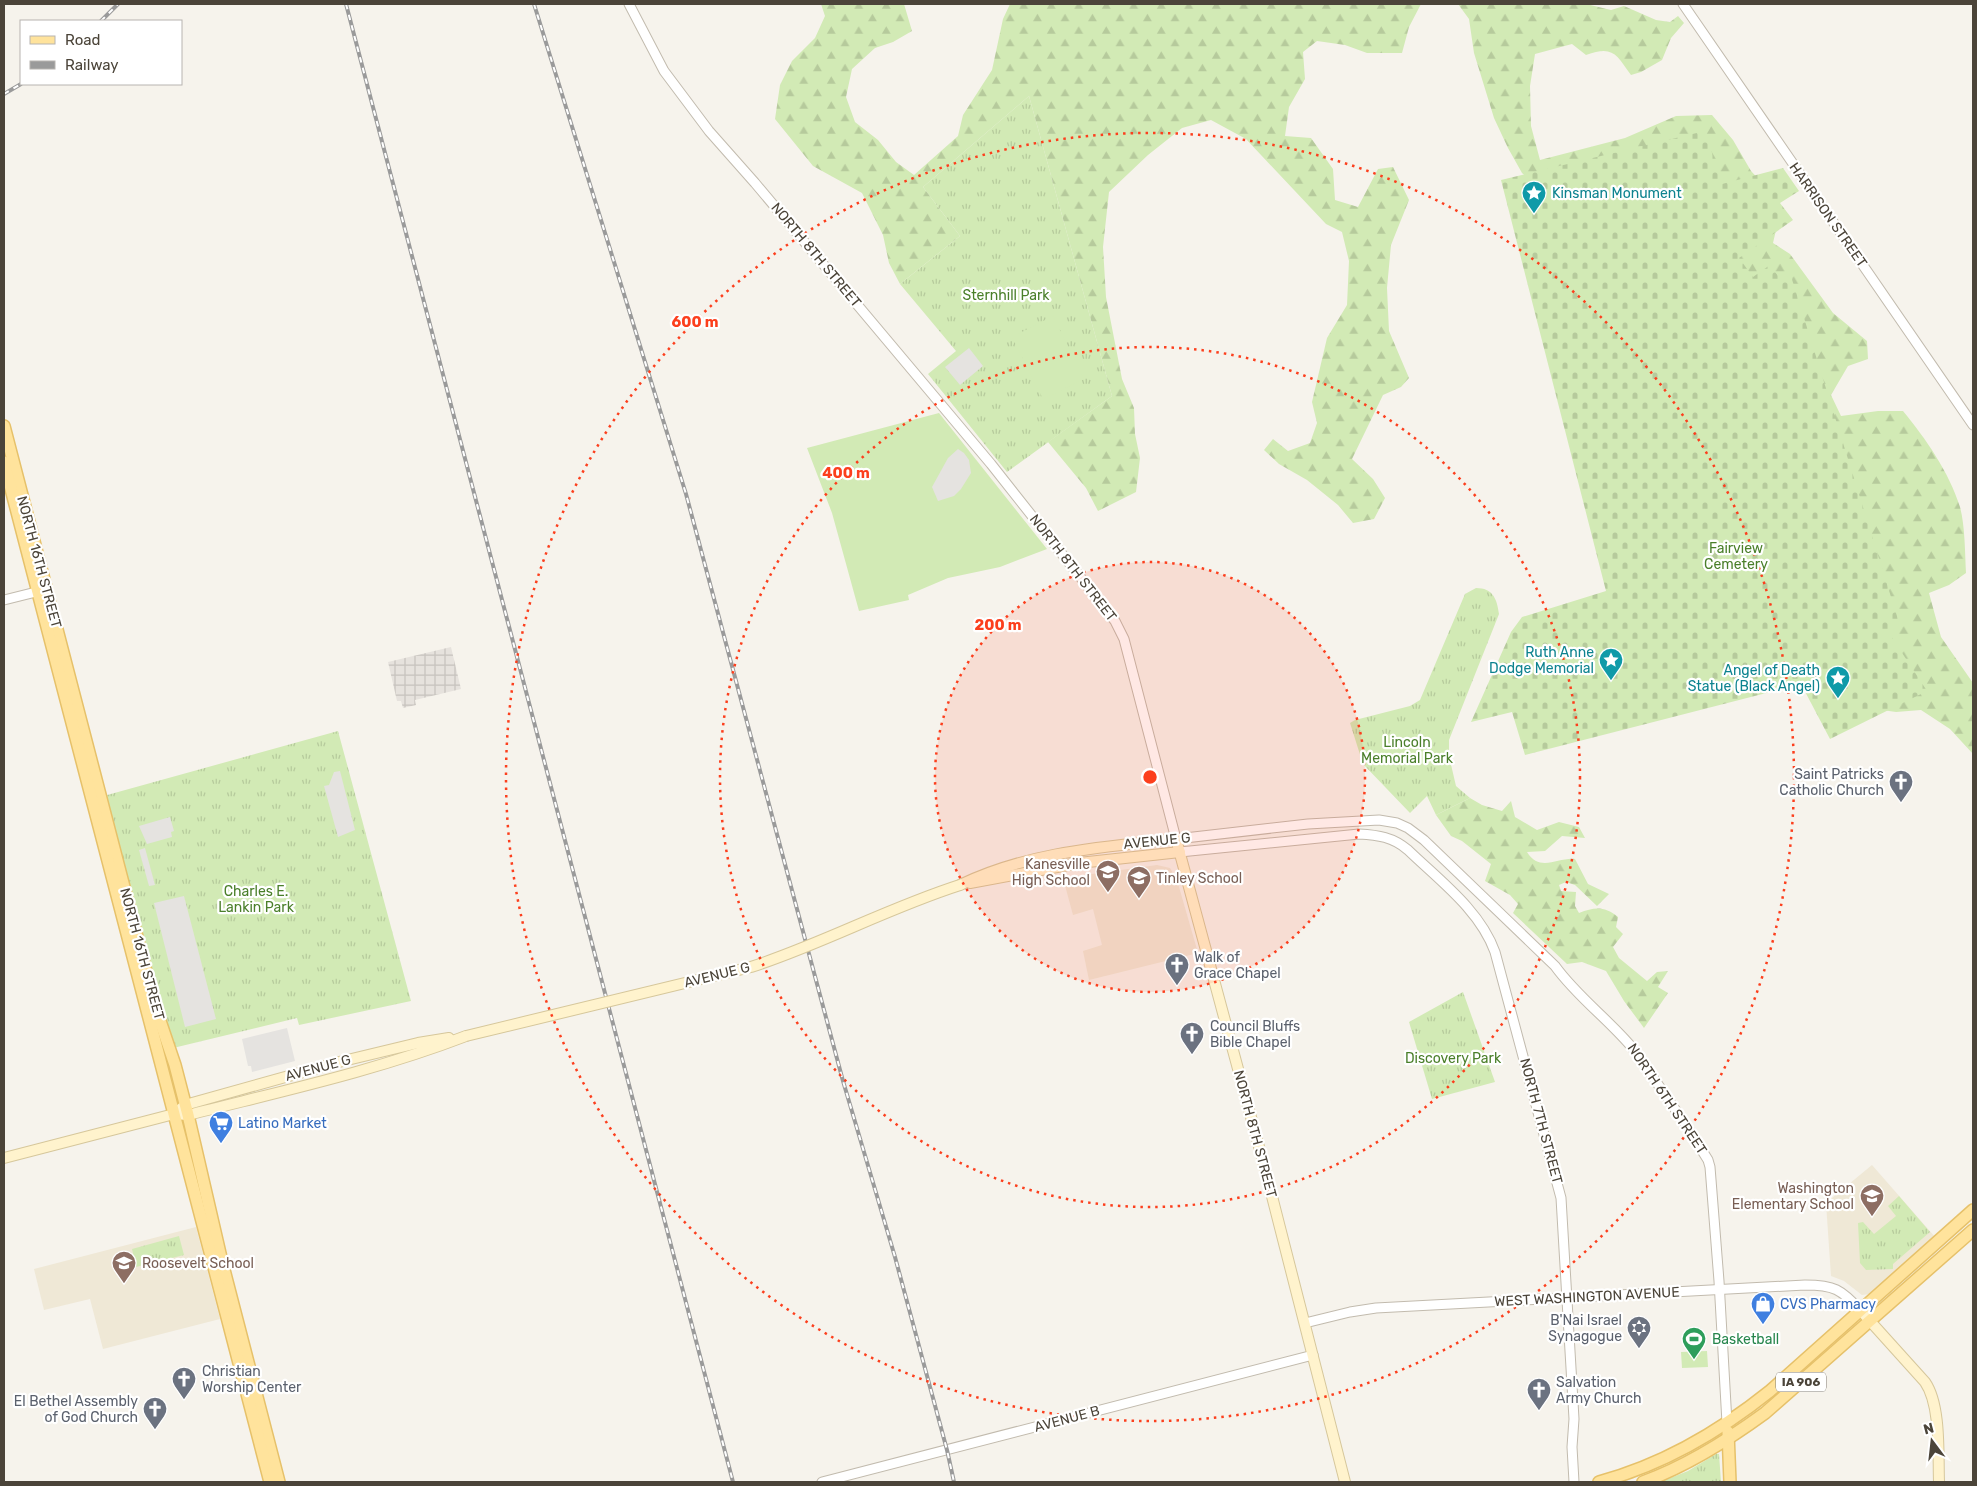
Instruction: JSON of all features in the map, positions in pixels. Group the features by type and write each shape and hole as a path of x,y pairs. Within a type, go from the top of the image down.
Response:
{"main road":[{"name":"NORTH 16TH STREET","path":"4,426 42,590 174,1114 270,1482"},
{"name":"NORTH 16TH STREET","path":"4,462 42,590 156,1006 187,1110 222,1262 279,1482"},
{"name":"NORTH 8TH STREET","path":"1176,839 1305,1323 1345,1482"},
{"name":"AVENUE G","path":"4,1158 174,1114 348,1060 418,1043 466,1036 751,967 789,954 908,903 960,885 999,868 1037,858 1090,848 1176,839"},
{"name":"AVENUE G","path":"960,885 1079,864 1180,852"},
{"name":"AVENUE G","path":"187,1110 381,1066 466,1036"},
{"name":"IA 906","path":"1599,1482 1662,1459 1727,1423 1770,1392 1973,1210"},
{"name":"IA 906","path":"1643,1482 1682,1465 1728,1438 1772,1407 1973,1230"},
{"path":"1861,1310 1925,1382 1932,1393 1936,1416 1939,1482"},
{"name":"NORTH 6TH STREET","path":"1727,1423 1730,1482"}],"street":[{"name":"NORTH 8TH STREET","path":"629,4 664,71 696,114 986,458 1115,621 1124,639 1176,839"},
{"name":"HARRISON STREET","path":"1683,4 1973,425"},
{"path":"4,600 42,590"},
{"name":"AVENUE G","path":"1176,839 1358,820"},
{"name":"NORTH 6TH STREET","path":"1358,820 1388,821 1416,833 1555,966 1564,979 1626,1039 1708,1160 1712,1184 1720,1289 1727,1423"},
{"name":"AVENUE G","path":"1180,852 1359,834"},
{"name":"NORTH 7TH STREET","path":"1359,834 1383,836 1402,845 1472,912 1484,928 1492,944 1561,1198 1574,1419 1572,1447 1574,1482"},
{"name":"WEST WASHINGTON AVENUE","path":"1305,1323 1365,1309 1804,1285 1827,1286 1843,1292 1861,1310"},
{"name":"AVENUE B","path":"822,1482 1313,1355"}],"shaded area":[{"path":"969,348 983,366 960,385 945,367"},
{"path":"958,449 969,460 971,473 954,496 938,501 932,487 948,458"},
{"path":"451,647 461,689 415,700 416,705 403,708 401,701 397,701 388,662"},
{"path":"340,771 355,830 338,837 324,786 329,785 334,772"},
{"path":"170,817 174,831 171,832 172,837 147,844 139,826"},
{"path":"145,848 155,885 149,886 139,850"},
{"path":"1157,865 1170,868 1177,880 1198,953 1089,980 1083,951 1102,945 1093,909 1073,915 1063,878"},
{"path":"184,896 216,1019 185,1027 154,903"},
{"path":"287,1028 295,1061 252,1072 251,1066 248,1066 242,1039"},
{"name":"Washington Elementary School","path":"1872,1165 1935,1237 1870,1294 1862,1295 1844,1281 1831,1276 1826,1203"},
{"name":"Roosevelt School","path":"196,1227 220,1319 103,1349 90,1299 44,1310 34,1269"}],"green space":[{"path":"821,4 904,4 912,31 893,42 875,48 852,69 846,97 855,122 878,140 896,162 914,175 958,136 963,115 992,70 1003,19 1010,4 1421,4 1409,27 1402,53 1367,53 1345,45 1317,41 1303,52 1305,79 1289,107 1285,136 1311,138 1333,169 1335,200 1358,207 1378,169 1393,167 1409,200 1391,245 1387,288 1389,331 1409,378 1401,387 1383,395 1352,459 1373,479 1385,498 1374,519 1353,523 1338,505 1307,480 1279,464 1264,450 1273,439 1288,451 1310,443 1317,423 1312,402 1327,338 1347,305 1349,261 1342,232 1326,224 1246,139 1211,120 1182,128 1148,155 1109,192 1103,247 1106,297 1122,379 1134,408 1135,434 1140,458 1136,492 1098,511 1086,488 1048,442 1112,396 1029,96 923,187 960,236 900,284 889,263 883,235 862,193 813,166 775,119 780,85 792,61 815,38 825,16"},
{"path":"1458,4 1586,4 1611,10 1624,6 1656,20 1670,22 1678,16 1684,23 1671,38 1662,60 1641,72 1631,75 1617,57 1608,51 1586,55 1572,44 1535,54 1530,86 1531,126 1540,160 1625,138 1676,116 1712,115 1733,140 1751,171 1778,200 1779,217 1773,243 1790,254 1833,313 1867,341 1868,359 1848,366 1831,395 1841,416 1878,411 1903,411 1936,456 1950,481 1960,507 1964,531 1966,573 1949,585 1929,593 1941,637 1973,683 1973,754 1950,729 1921,710 1896,712 1875,709 1552,199 1522,173 1494,118 1474,53 1469,19"},
{"name":"Sternhill Park","path":"1029,96 1112,396 1007,472 928,374 956,351 900,284 960,236 923,187"},
{"name":"Fairview Cemetery","path":"1705,131 1722,184 1783,168 1799,191 1780,203 1793,220 1739,258 1753,277 1770,265 1781,280 1790,273 1901,629 1889,633 1927,691 1830,739 1801,684 1525,755 1512,712 1471,722 1511,632 1522,617 1606,591 1501,180"},
{"path":"1053,316 1084,379 1043,399 1012,337"},
{"path":"939,413 1047,549 1000,567 948,578 908,595 909,600 859,611 832,513 807,448"},
{"name":"Lincoln Memorial Park","path":"1476,588 1486,590 1493,595 1499,614 1449,740 1449,756 1456,786 1470,798 1436,815 1427,796 1410,813 1363,764 1350,723 1355,720 1410,706 1420,700 1465,594"},
{"name":"Charles E. Lankin Park","path":"338,731 411,1001 299,1025 297,1018 169,1049 100,797"},
{"path":"1470,798 1482,805 1502,811 1511,801 1515,817 1537,830 1559,822 1579,827 1585,838 1562,836 1545,851 1527,852 1532,858 1543,863 1575,859 1588,884 1609,894 1597,906 1575,885 1566,882 1559,885 1561,891 1576,892 1575,906 1579,913 1604,909 1618,917 1616,927 1623,934 1613,947 1619,958 1647,981 1657,972 1668,971 1658,987 1668,993 1644,1028 1624,1001 1606,971 1582,962 1567,964 1513,913 1518,904 1510,895 1485,881 1491,864 1462,841 1451,836 1436,815"},
{"name":"Discovery Park","path":"1463,992 1495,1082 1432,1099 1409,1022"},
{"path":"1899,1196 1930,1232 1893,1264 1893,1269 1866,1270 1860,1263 1858,1223 1863,1222 1874,1234 1896,1216 1888,1206"},
{"path":"179,1236 184,1255 136,1267 132,1249"},
{"name":"Basketball","path":"1707,1351 1708,1367 1682,1368 1681,1352"},
{"path":"1719,1454 1721,1482 1660,1482 1688,1471"}],"railway":[{"path":"102,20 118,4"},
{"path":"346,4 733,1482"},
{"path":"534,4 686,494 843,1081 895,1257 954,1482"},
{"path":"4,94 20,85"}],"place":[{"name":"Kinsman Monument","path":"1534,214"},
{"name":"Ruth Anne Dodge Memorial","path":"1611,681"},
{"name":"Angel of Death Statue (Black Angel)","path":"1838,699"},
{"name":"Saint Patricks Catholic Church","path":"1901,803"},
{"name":"Kanesville High School","path":"1108,893"},
{"name":"Tinley School","path":"1139,899"},
{"name":"Walk of Grace Chapel","path":"1177,986"},
{"name":"Council Bluffs Bible Chapel","path":"1192,1055"},
{"name":"Latino Market","path":"221,1144"},
{"name":"Washington Elementary School","path":"1872,1217"},
{"name":"Roosevelt School","path":"124,1284"},
{"name":"CVS Pharmacy","path":"1763,1325"},
{"name":"B'Nai Israel Synagogue","path":"1639,1349"},
{"name":"Basketball","path":"1694,1360"},
{"name":"Christian Worship Center","path":"184,1400"},
{"name":"Salvation Army Church","path":"1539,1411"},
{"name":"El Bethel Assembly of God Church","path":"155,1430"}]}
